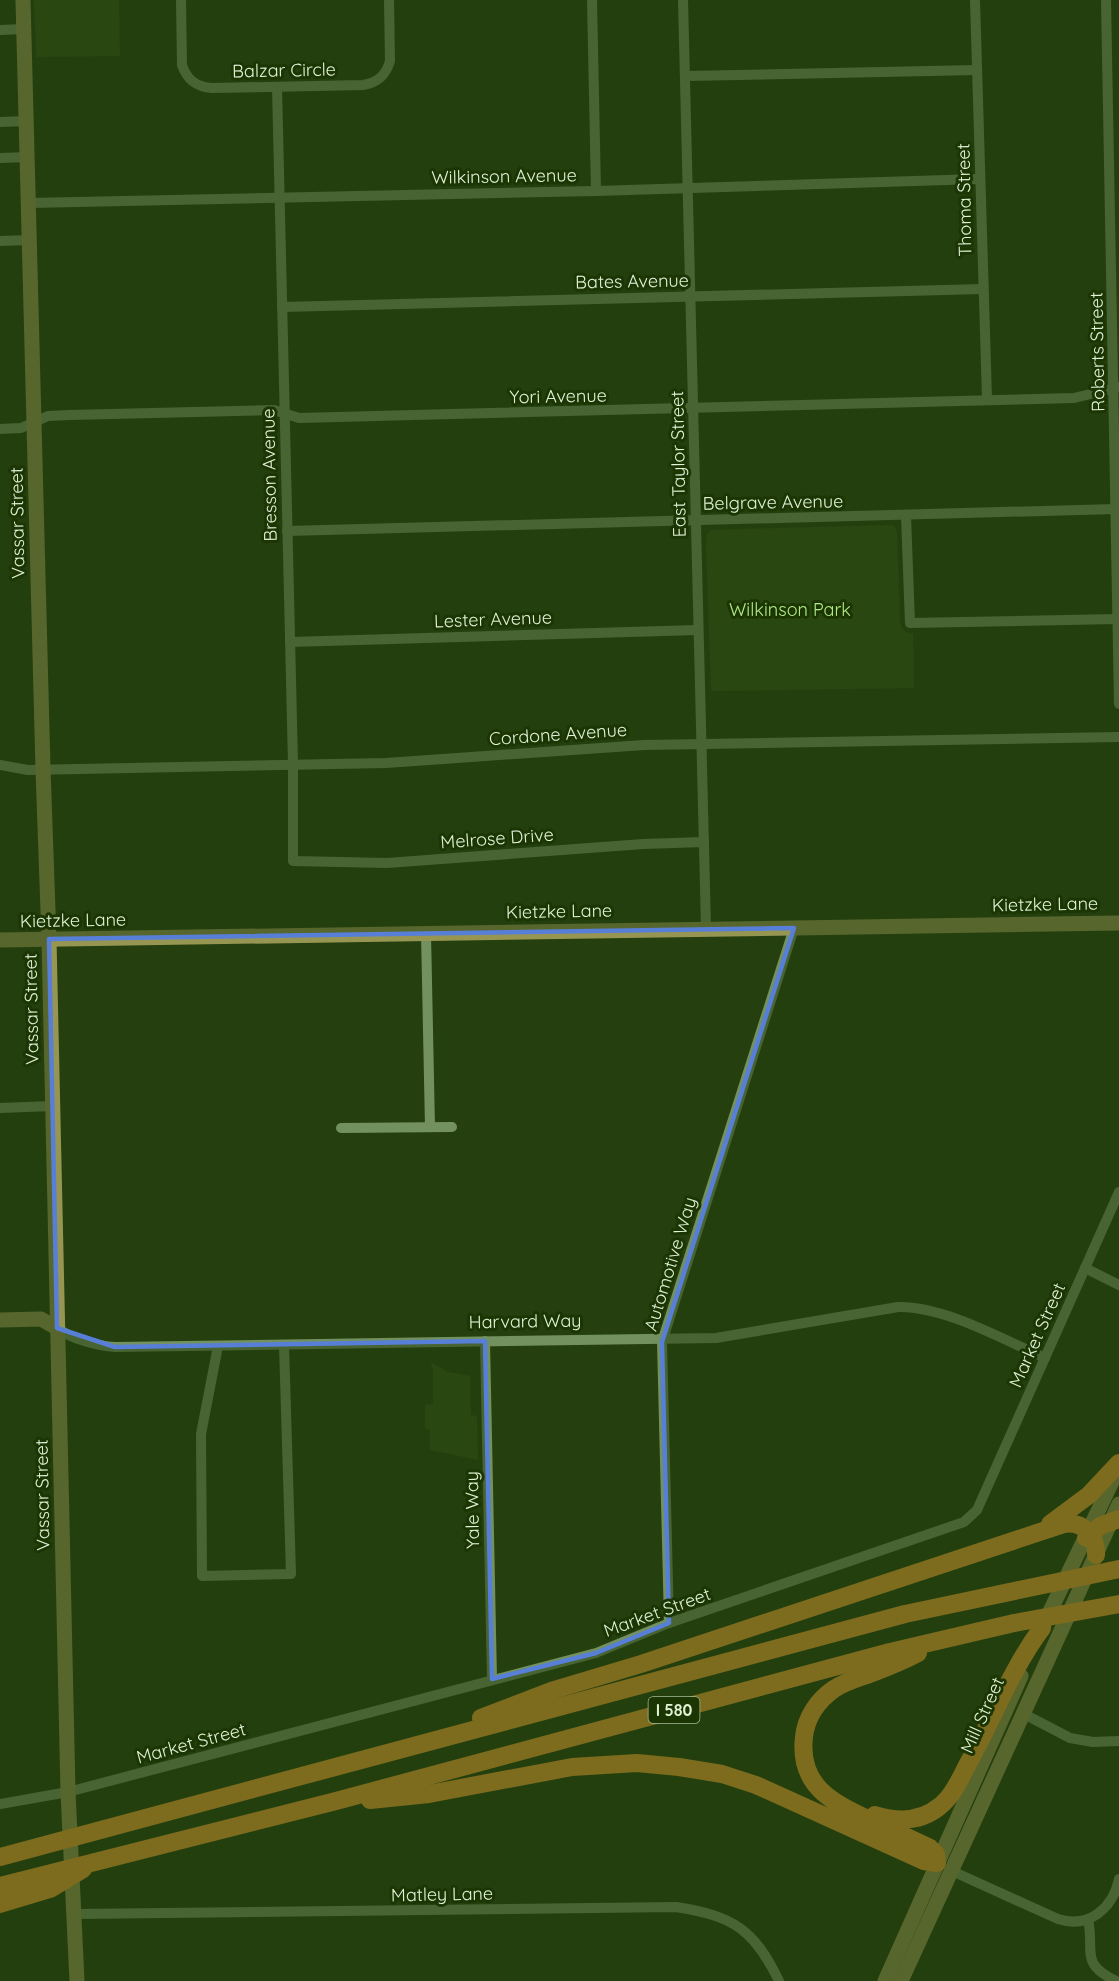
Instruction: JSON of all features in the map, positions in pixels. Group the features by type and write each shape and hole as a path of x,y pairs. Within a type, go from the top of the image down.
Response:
{"highway":[{"path":"1019,1540 1076,1506 1119,1465"},
{"path":"1088,1534 1115,1520"},
{"path":"430,1741 478,1718 528,1699 1067,1524 1079,1525 1088,1534 1095,1543 1096,1555"},
{"name":"I 580","path":"35,1844 68,1839 905,1614 1118,1569"},
{"name":"I 580","path":"0,1886 37,1886 100,1859 336,1801 890,1652 1014,1623 1114,1605"},
{"path":"839,1805 888,1818 905,1820 921,1818 941,1806 952,1794 1020,1660 1042,1628"},
{"path":"945,1867 930,1848 839,1805 817,1787 805,1763 804,1732 815,1707 827,1694 843,1683 888,1667 942,1642 970,1633"},
{"path":"336,1801 429,1794 582,1766 637,1763 679,1767 722,1774 756,1785 924,1861 945,1867"},
{"path":"0,1848 35,1844"},
{"path":"0,1857 35,1844"},
{"path":"0,1904 37,1886"}],"main road":[{"name":"Vassar Street","path":"23,0 49,939 68,1792 77,1981"},
{"name":"Kietzke Lane","path":"0,940 1119,922"},
{"name":"Harvard Way","path":"0,1320 41,1318 57,1328"},
{"name":"Mill Street","path":"901,1981 1042,1628 1119,1465"},
{"name":"Mill Street","path":"885,1981 1024,1714 1096,1555 1115,1520 1119,1504"}],"street":[{"name":"Balzar Circle","path":"181,0 182,65 189,79 203,88 363,85 377,81 388,69 390,61 389,0"},
{"path":"592,0 596,191"},
{"name":"East Taylor Street","path":"683,0 706,928"},
{"name":"Thoma Street","path":"975,0 987,399"},
{"name":"Roberts Street","path":"1106,0 1114,98 1119,704"},
{"path":"0,30 24,29"},
{"path":"685,76 977,70"},
{"name":"Bresson Avenue","path":"277,87 293,764 293,861"},
{"path":"0,122 27,121"},
{"path":"0,158 28,157"},
{"name":"Wilkinson Avenue","path":"29,203 596,191 979,179"},
{"path":"0,241 30,240"},
{"name":"Bates Avenue","path":"282,307 982,289"},
{"name":"Yori Avenue","path":"0,429 21,428 48,416 70,415 272,411 299,418 694,409 1074,398 1117,388"},
{"name":"Belgrave Avenue","path":"287,531 1116,509"},
{"path":"906,516 910,623 1117,619"},
{"name":"Lester Avenue","path":"290,642 698,630"},
{"name":"Cordone Avenue","path":"0,765 18,770 386,763 644,745 1119,737"},
{"name":"Melrose Drive","path":"293,861 387,863 643,844 704,842"},
{"name":"Automotive Way","path":"669,1623 663,1339 794,928"},
{"path":"426,933 430,1127"},
{"path":"0,1108 52,1106"},
{"path":"341,1128 452,1127"},
{"name":"Market Street","path":"0,1804 68,1792 596,1653 669,1623 964,1522 977,1510 1119,1192"},
{"path":"1085,1268 1119,1285"},
{"name":"Harvard Way","path":"57,1328 69,1336 107,1347 716,1338 914,1306 940,1312 1045,1358"},
{"name":"Yale Way","path":"485,1341 492,1679"},
{"path":"218,1346 201,1434 202,1576 291,1574 284,1345"},
{"path":"1024,1714 1070,1738 1101,1742 1119,1739"},
{"path":"945,1867 1069,1922 1088,1919 1108,1906 1115,1894 1119,1879"},
{"name":"Matley Lane","path":"74,1914 676,1906 718,1916 744,1931 764,1953 779,1981"},
{"path":"1088,1919 1090,1956 1093,1964 1099,1971 1116,1981"}],"highlighted area":[{"path":"794,928 662,1342 669,1623 596,1653 492,1679 485,1341 115,1347 57,1328 49,939"}],"green space":[{"path":"34,0 119,0 120,56 36,57"},
{"name":"Wilkinson Park","path":"894,526 897,532 901,625 903,630 913,634 914,688 711,691 706,544 710,530"},
{"path":"431,1362 448,1372 470,1376 471,1415 477,1416 478,1460 430,1450 430,1430 425,1428 425,1404 433,1405"}]}
